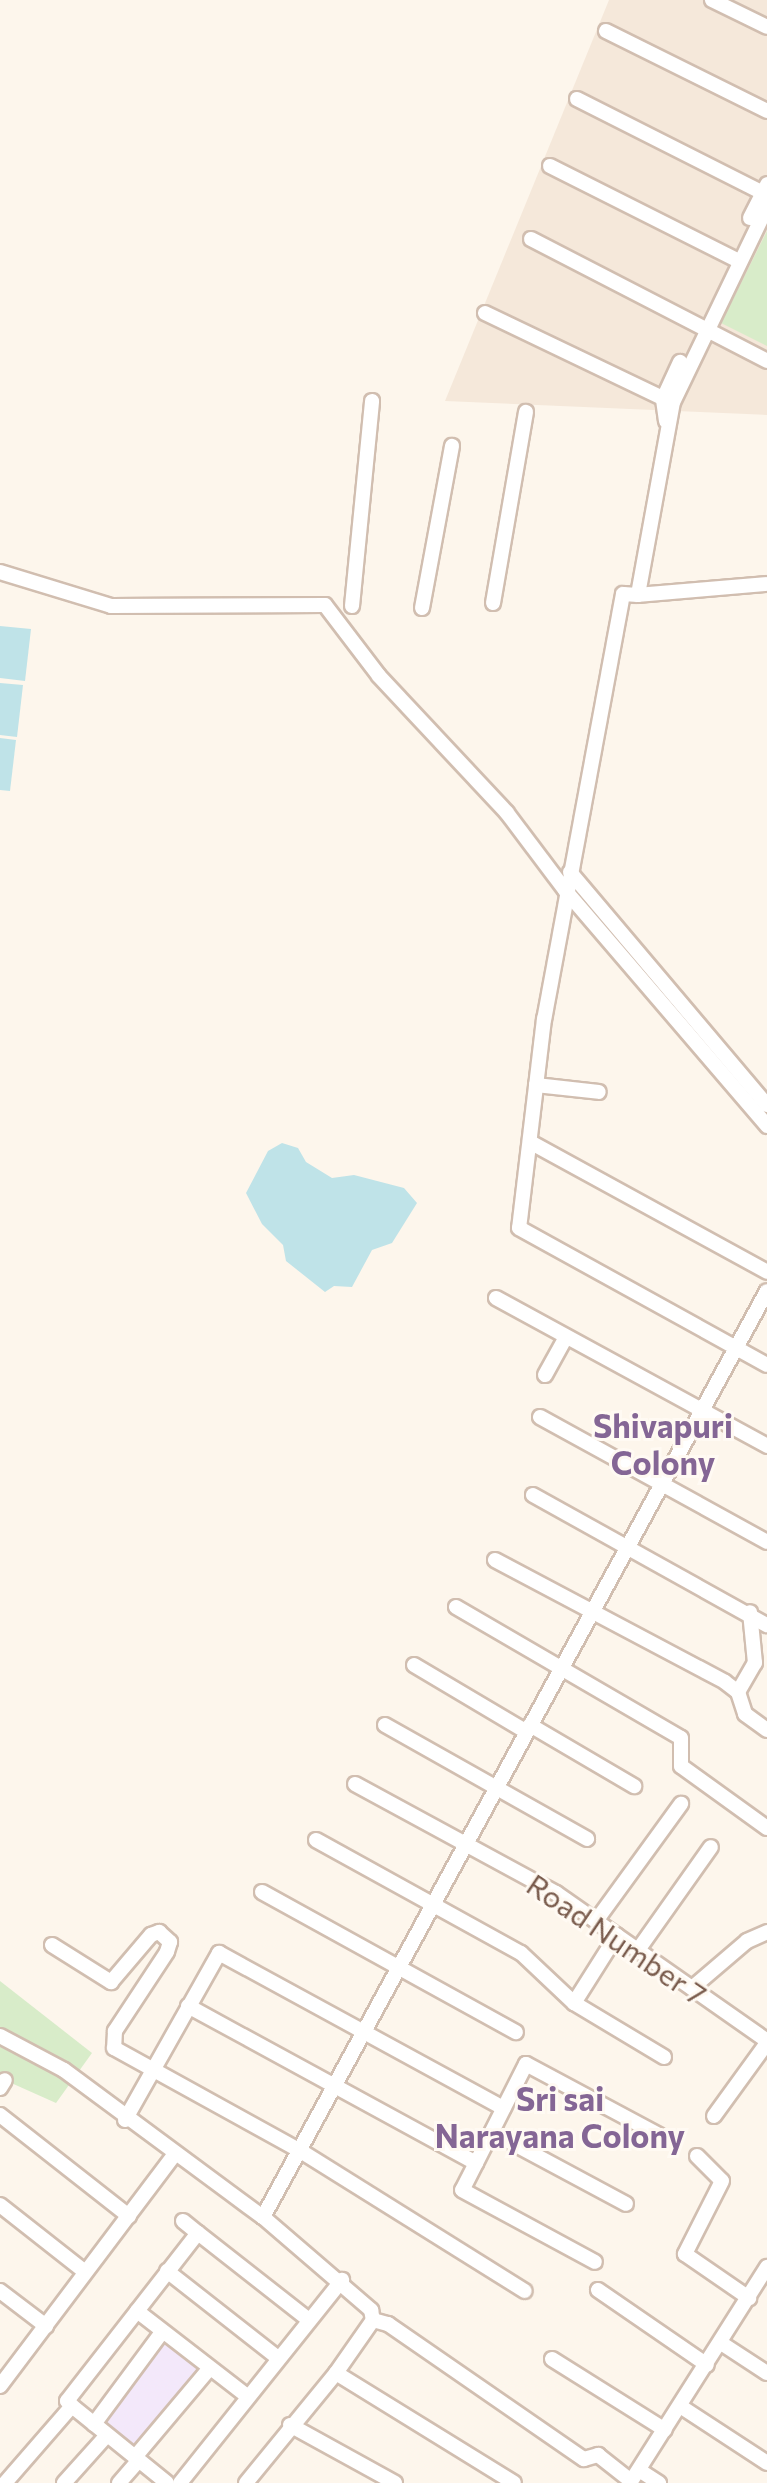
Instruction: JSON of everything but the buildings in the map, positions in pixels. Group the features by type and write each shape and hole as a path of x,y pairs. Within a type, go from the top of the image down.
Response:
{"street":[{"path":"712,0 767,27"},
{"path":"606,31 767,111"},
{"path":"577,99 766,195 668,401 638,595"},
{"path":"550,166 735,259"},
{"path":"531,239 700,330 767,361"},
{"path":"485,313 668,401"},
{"path":"352,606 372,401"},
{"path":"493,603 526,412"},
{"path":"422,608 452,446"},
{"path":"0,572 111,606 325,605 379,676 507,813 565,890 767,1105"},
{"path":"767,584 623,594 565,890 536,1085 519,1228 767,1365"},
{"path":"570,872 702,1038 767,1126"},
{"path":"536,1085 599,1092"},
{"path":"530,1142 767,1272"},
{"path":"263,2217 590,1610 767,1291"},
{"path":"496,1298 767,1446"},
{"path":"545,1375 566,1337"},
{"path":"540,1417 767,1542"},
{"path":"533,1495 750,1612 767,1625"},
{"path":"495,1560 738,1692 745,1714 767,1730"},
{"path":"456,1607 681,1738 681,1766 767,1828"},
{"path":"738,1692 755,1663 750,1612"},
{"path":"414,1665 634,1786"},
{"path":"385,1725 587,1839"},
{"name":"Road Number 7","path":"355,1784 465,1842 596,1921 766,2039"},
{"path":"596,1921 681,1804"},
{"path":"316,1840 521,1953 574,2003 664,2057"},
{"path":"638,1950 711,1847"},
{"path":"262,1892 516,2032"},
{"path":"52,1945 111,1982 151,1935 159,1932 170,1942 112,2040 114,2048 299,2150 525,2291"},
{"path":"692,1988 747,1941 767,1932"},
{"path":"574,2003 617,1935"},
{"path":"125,2120 219,1953 503,2108"},
{"path":"188,2006 476,2163"},
{"path":"0,2036 64,2070 125,2120 263,2217 342,2280 371,2310 373,2320 336,2373 290,2425 249,2482"},
{"path":"714,2116 766,2039"},
{"path":"595,2262 462,2190 503,2108 526,2064 659,2135"},
{"path":"0,2115 129,2216"},
{"path":"492,2132 626,2204"},
{"path":"0,2386 174,2155"},
{"path":"697,2156 722,2181 685,2254 749,2298"},
{"path":"0,2205 85,2272"},
{"path":"183,2221 309,2320"},
{"path":"167,2483 67,2401 198,2233"},
{"path":"633,2478 766,2270"},
{"path":"167,2271 278,2358"},
{"path":"180,2483 342,2280"},
{"path":"598,2290 707,2365"},
{"path":"0,2291 46,2326"},
{"path":"137,2311 247,2396"},
{"path":"373,2320 401,2333 584,2459 598,2455 633,2478 659,2483"},
{"path":"94,2424 162,2332"},
{"path":"721,2343 767,2373"},
{"path":"552,2359 665,2430"},
{"path":"119,2483 209,2369"},
{"path":"336,2373 514,2483"},
{"path":"5,2483 72,2406"},
{"path":"680,2406 767,2463"},
{"path":"290,2425 395,2483"},
{"path":"64,2483 107,2435"}],"shaded area":[{"path":"609,0 767,0 767,415 445,401"},
{"path":"164,2338 202,2370 135,2450 100,2423"}],"green space":[{"path":"767,231 767,346 721,323"},
{"path":"0,1981 92,2053 56,2103 0,2078"}],"water":[{"path":"0,626 31,629 25,681 0,678"},
{"path":"0,683 23,685 17,737 0,735"},
{"path":"0,738 16,740 10,791 0,790"},
{"path":"282,1143 298,1148 306,1162 332,1178 354,1175 404,1188 417,1203 392,1243 372,1250 352,1287 334,1286 325,1292 286,1261 283,1245 262,1224 246,1193 268,1151"}],"district":[{"name":"Shivapuri Colony","path":"663,1444"},
{"name":"Sri sai Narayana Colony","path":"560,2118"}]}
